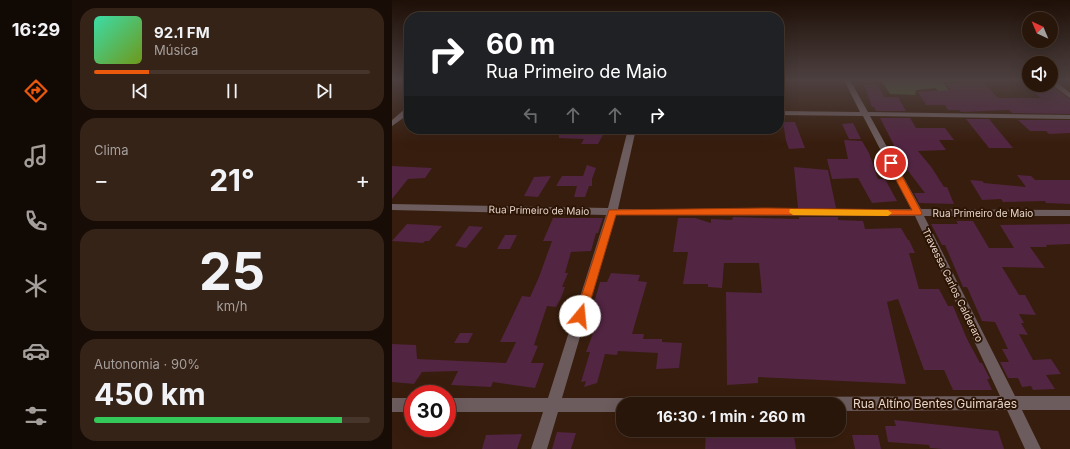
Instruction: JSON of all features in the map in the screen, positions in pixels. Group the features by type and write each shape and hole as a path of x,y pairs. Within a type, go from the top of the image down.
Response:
{"street":[{"name":"Travessa Carlos Calderaro","path":"858,101 918,213 1033,449"},
{"path":"784,113 1070,117"},
{"path":"392,124 404,114"},
{"path":"539,449 612,212 631,134"},
{"name":"Rua Primeiro de Maio","path":"392,207 612,212 766,211 1070,213"},
{"name":"Rua Altíno Bentes Guimarães","path":"846,403 1070,403"},
{"path":"392,405 404,405"},
{"path":"456,405 616,405"}],"building":[{"path":"870,101 900,101 906,111 876,111 874,107 872,107"},
{"path":"924,101 1070,101 1070,114 1012,113 1009,110 961,112 959,110 948,110 945,105 926,105"},
{"path":"880,118 910,118 916,128 945,128 954,140 939,140 946,150 918,151 932,168 944,187 947,187 954,204 919,203 914,193 925,193 906,168 903,157 900,157"},
{"path":"966,119 989,119 1013,148 989,148"},
{"path":"1018,120 1070,120 1070,133 1049,134 1046,131 1030,131"},
{"path":"784,122 795,122 805,148 789,149 786,141"},
{"path":"853,123 861,139 849,139 842,124"},
{"path":"559,134 603,134 598,144 581,144 584,139 559,138"},
{"path":"844,140 862,141 869,153 878,179 885,179 897,201 872,203 858,178 832,179 827,159 848,159"},
{"path":"587,165 596,168 592,179 592,186 589,186 585,197 574,197 577,186 556,186 562,176 583,176"},
{"path":"392,166 432,168 425,178 408,179 392,199"},
{"path":"794,167 828,170 836,208 798,208"},
{"path":"1017,175 1031,176 1035,180 1070,180 1070,204 1046,203 1045,201 1003,202 1001,199 982,200 970,180 982,181 984,183 1026,187"},
{"path":"551,176 538,197 524,196 534,177"},
{"path":"733,217 799,219 799,217 838,217 838,220 863,221 865,229 901,228 915,253 909,253 919,289 939,289 948,306 953,306 967,339 990,379 987,379 992,390 953,390 944,370 924,370 898,299 887,302 906,384 758,377 758,383 727,385 726,292 762,293 759,263 724,263 722,288 708,287 708,284 683,284 688,252 673,252 678,218 695,218 711,223 711,219 732,220"},
{"path":"553,218 603,218 598,233 596,233 591,251 571,252 565,273 568,273 562,287 565,287 561,298 556,307 547,306 534,345 538,346 531,363 544,363 535,388 493,382 491,387 451,385 458,371 422,372 414,384 392,382 392,344 416,345 417,359 506,363 516,342 500,342 522,296 530,297 539,277 552,241 543,241"},
{"path":"956,221 973,221 989,248 1014,248 1000,225 1070,224 1070,244 1046,245 1047,247 1030,247 1045,268 1002,267 1019,295 1025,295 1036,315 1019,314 1024,323 1021,323 1028,335 1019,334 1033,360 1051,359 1061,374 1046,375 1055,389 1033,390 1031,386 1022,387 1018,378 1008,378 1000,362 1009,362 1002,349 1008,349 995,322 982,321 967,287 963,287 945,245 942,245 931,224 958,224"},
{"path":"407,224 442,226 429,241 425,241 423,243 392,241"},
{"path":"469,226 483,227 466,248 455,246"},
{"path":"505,235 517,235 510,249 497,249"},
{"path":"611,273 640,275 638,281 647,282 632,334 644,334 643,339 662,339 662,342 682,343 679,368 656,369 658,353 618,351 617,355 605,354 597,383 584,387 586,381 581,382 590,352 586,352 594,331 591,331 599,306 593,306 600,282 607,282"},
{"path":"460,333 473,333 468,343 454,343"},
{"path":"894,420 998,431 1004,449 943,449 930,448 929,445 888,442 885,426 896,426"},
{"path":"557,432 576,433 571,449 552,449"},
{"path":"522,434 517,449 482,449 486,435"},
{"path":"852,435 878,435 881,449 855,449"},
{"path":"706,437 794,437 796,449 705,449"}],"slow traffic":[{"path":"793,212 888,213"}],"route":[{"path":"580,316 612,212 766,211 918,213 891,163"}]}
